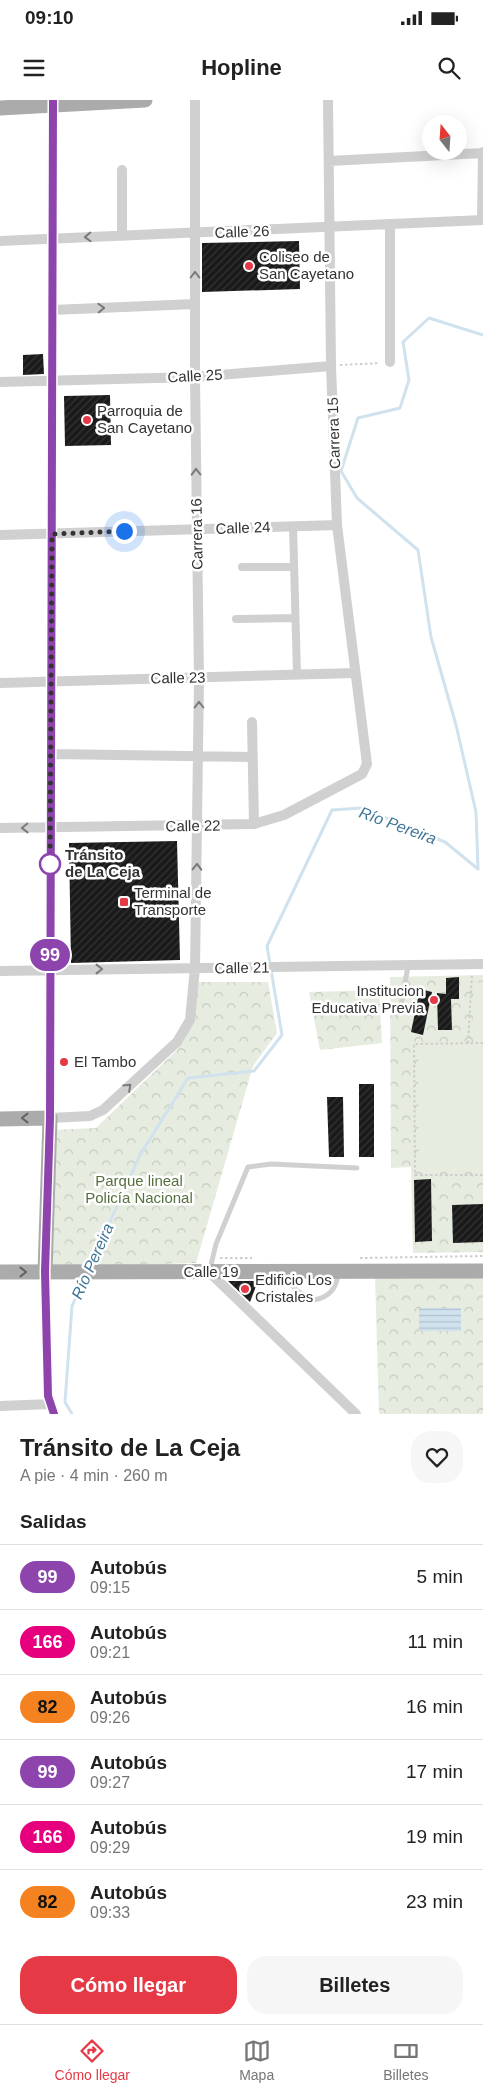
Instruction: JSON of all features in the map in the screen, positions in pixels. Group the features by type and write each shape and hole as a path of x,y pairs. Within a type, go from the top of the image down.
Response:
{"main road":[{"path":"0,108 53,103 145,100"},
{"path":"0,1118 50,1118 45,1272"},
{"name":"Calle 19","path":"0,1272 86,1273 211,1265 281,1272 483,1271"}],"street":[{"name":"Carrera 16","path":"50,1118 90,1116 103,1110 177,1042 190,1020 195,968 199,757 195,377 195,100"},
{"name":"Carrera 15","path":"328,100 331,366 337,525 368,764"},
{"path":"50,1118 53,103"},
{"path":"329,161 483,152 482,220"},
{"path":"122,170 122,236"},
{"name":"Calle 26","path":"0,241 482,220"},
{"path":"390,225 390,362"},
{"path":"52,310 195,304"},
{"name":"Calle 25","path":"0,382 195,377 331,366"},
{"name":"Calle 24","path":"0,535 337,525"},
{"path":"292,526 297,675"},
{"path":"242,567 293,567"},
{"path":"236,619 294,618"},
{"name":"Calle 23","path":"0,683 355,674"},
{"path":"252,722 254,824"},
{"path":"51,754 252,757"},
{"name":"Calle 22","path":"0,828 198,827 254,824 284,815 362,774 368,764"},
{"name":"Calle 21","path":"0,971 478,964"},
{"path":"211,1265 356,1414"},
{"path":"0,1406 52,1409 48,1396 45,1272"}],"lane":[{"path":"401,1006 408,966"},
{"path":"211,1265 216,1244 248,1167 271,1164 357,1168"},
{"path":"281,1272 297,1291 314,1300 324,1298 333,1291 338,1282 338,1272"}],"path":[{"path":"331,366 390,362"},
{"path":"468,1044 478,964"},
{"path":"483,1043 414,1044 415,1174 483,1175"},
{"path":"357,1258 483,1256"},
{"path":"211,1265 260,1258"}],"green space":[{"path":"483,975 483,1252 413,1253 411,1167 391,1168 390,977"},
{"name":"Parque lineal Policía Nacional","path":"198,982 268,982 277,1033 253,1066 196,1263 48,1267 53,1130 96,1128 177,1050 194,1022"},
{"path":"483,982 483,1038 474,1038 473,983"},
{"path":"379,990 382,1043 320,1050 309,992"},
{"path":"483,1046 483,1170 419,1171 418,1047"},
{"path":"375,1276 483,1276 483,1414 379,1414"}],"water":[{"path":"419,1308 461,1308 461,1331 419,1331"}],"building":[{"name":"Coliseo de San Cayetano","path":"299,241 300,289 202,292 202,243"},
{"path":"43,354 44,374 23,375 23,355"},
{"name":"Parroquia de San Cayetano","path":"110,395 111,445 65,446 64,396"},
{"name":"Terminal de Transporte","path":"177,841 180,960 71,963 69,843"},
{"path":"459,977 459,999 451,999 452,1030 438,1030 437,993 446,994 446,978"},
{"path":"420,989 432,992 423,1035 411,1032"},
{"path":"359,1084 374,1084 374,1157 359,1157"},
{"path":"327,1097 343,1097 344,1157 329,1157"},
{"path":"431,1179 432,1241 415,1242 414,1180"},
{"path":"483,1204 483,1242 453,1243 452,1205"},
{"path":"228,1281 258,1281 250,1302"}],"waterway":[{"name":"Río Pereira","path":"90,1266 140,1155 188,1078 254,1071 282,1035 267,946 332,810 361,808 445,842 478,869 476,812 456,725 431,637 418,550 357,498 341,471 358,418 400,408 409,380 403,342 429,318 483,335"},
{"name":"Río Pereira","path":"72,1414 65,1402 72,1306 85,1277"}],"bus line":[{"name":"99","path":"53,100 50,1118 45,1272 48,1396 54,1414"}],"place":[{"name":"Coliseo de San Cayetano","path":"249,266"},
{"name":"Parroquia de San Cayetano","path":"87,420"},
{"name":"Tránsito de La Ceja","path":"50,864"},
{"name":"Terminal de Transporte","path":"124,902"},
{"name":"Institucion Educativa Previa","path":"434,1000"},
{"name":"El Tambo","path":"64,1062"},
{"name":"Edificio Los Cristales","path":"245,1289"}],"route":[{"path":"50,864 52,534 124,531"}]}
